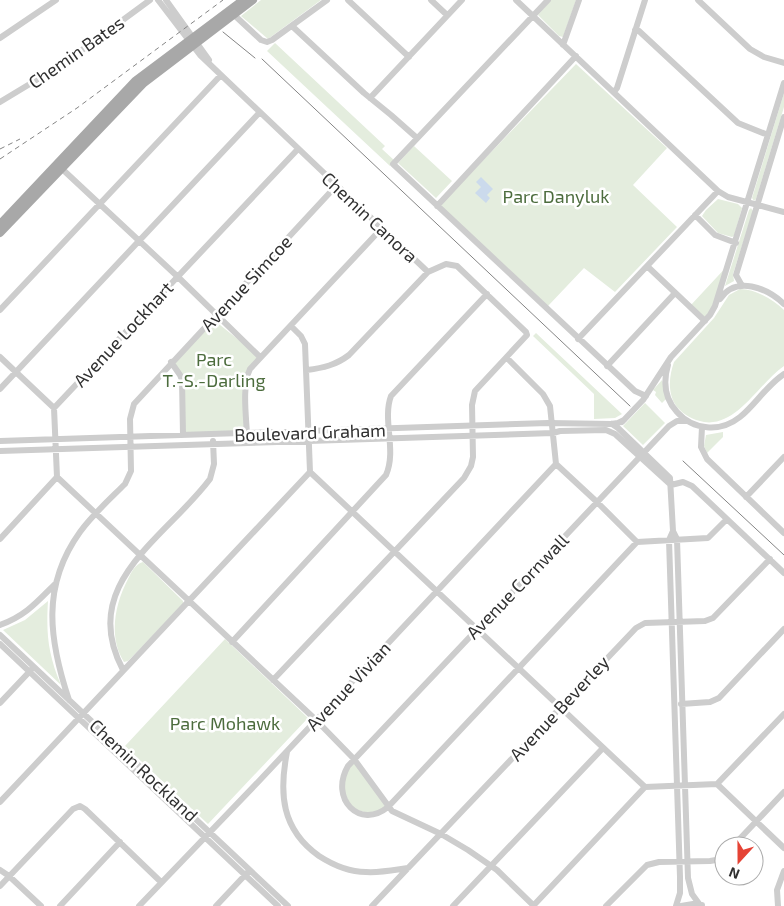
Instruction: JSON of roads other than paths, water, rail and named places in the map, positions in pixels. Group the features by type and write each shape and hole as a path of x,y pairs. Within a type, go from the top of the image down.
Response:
{"main road":[{"path":"232,13 243,0"},
{"path":"0,233 132,84 145,73 253,0"},
{"path":"0,224 59,166"}],"street":[{"path":"0,38 56,0"},
{"name":"Chemin Bates","path":"0,102 63,64 150,0"},
{"path":"158,0 193,42"},
{"path":"166,0 193,42"},
{"path":"232,13 261,40 267,42 327,0"},
{"path":"348,0 408,57"},
{"path":"431,0 447,15"},
{"path":"370,98 462,0"},
{"path":"516,0 718,191 724,195 784,212"},
{"path":"548,0 393,164 607,366 644,398"},
{"path":"563,45 579,0"},
{"path":"614,92 617,88 645,0"},
{"path":"698,0 754,52 784,63"},
{"path":"292,26 370,98 417,138"},
{"path":"635,30 653,43 738,123 768,135"},
{"name":"Chemin Canora","path":"193,42 215,70 428,272 446,264 454,264 526,332 526,338 506,358"},
{"path":"437,206 576,56"},
{"path":"0,310 221,75"},
{"path":"715,306 784,83"},
{"path":"0,389 260,112"},
{"path":"741,284 736,275 784,117"},
{"name":"Avenue Lockhart","path":"54,408 298,149"},
{"path":"59,166 217,314 260,357"},
{"name":"Avenue Simcoe","path":"69,700 56,658 53,641 54,585 70,548 80,532 125,484 129,477 131,471 130,419 134,404 336,186"},
{"path":"578,338 718,191"},
{"path":"694,215 719,237 736,243"},
{"path":"247,434 246,381 250,369 381,229"},
{"path":"647,266 705,320"},
{"path":"307,370 325,368 349,355 428,272"},
{"path":"676,906 680,888 670,540 673,531 671,485 669,476 616,431 644,398 671,357 705,320 727,290 741,284 772,295 784,304"},
{"path":"607,366 675,293"},
{"path":"232,642 386,475 391,460 389,406 394,392 487,294"},
{"path":"0,802 310,472 305,344 301,336 291,326"},
{"path":"0,357 54,408 57,477 316,720 354,760 388,807 398,814 441,834 491,866 534,906 645,787"},
{"path":"671,357 666,373 668,397 674,409 686,421 702,427 718,427 735,421 770,385 784,374"},
{"path":"272,680 469,471 473,457 472,403 475,391 506,358 544,394 550,406 556,464 637,542"},
{"path":"172,362 182,380 183,435"},
{"path":"610,424 624,420"},
{"name":"Avenue Cornwall","path":"388,807 381,812 368,814 357,812 346,803 341,790 341,782 348,766 669,426 677,421 686,421"},
{"name":"Boulevard Graham","path":"0,441 553,424 610,424 616,431"},
{"path":"702,427 700,443 703,455 784,533"},
{"name":"Boulevard Graham","path":"0,451 616,431"},
{"path":"123,670 115,655 109,625 120,584 128,569 140,555 210,479 214,464 213,435"},
{"path":"746,497 784,457"},
{"name":"Avenue Vivian","path":"139,906 288,751 556,464"},
{"path":"310,472 645,787 717,784 784,714"},
{"path":"0,539 57,477"},
{"path":"671,485 679,482 688,484 784,573"},
{"path":"388,807 517,667 637,542 708,538 727,519"},
{"path":"673,531 677,539 687,862 689,887 702,905"},
{"name":"Avenue Beverley","path":"372,906 639,625 645,623 705,621 714,618 770,559"},
{"name":"Avenue Simcoe","path":"0,624 16,619 28,611 54,585"},
{"path":"674,704 710,702 719,698 784,629"},
{"name":"Chemin Rockland","path":"0,635 32,669 207,835 288,906"},
{"name":"Chemin Rockland","path":"0,644 69,700 81,715"},
{"path":"0,703 32,669"},
{"path":"453,906 602,748"},
{"path":"288,751 284,771 283,799 291,824 303,843 324,860 339,867 379,872 409,868"},
{"path":"717,784 784,848"},
{"path":"742,836 784,792"},
{"path":"0,886 75,808 80,806 161,882"},
{"path":"60,906 120,842"},
{"path":"606,906 647,864 654,862 714,860"},
{"path":"0,870 41,906"},
{"path":"778,906 777,890 784,871"},
{"path":"216,906 247,872"},
{"name":"Chemin Rockland","path":"247,872 278,906"},
{"path":"681,906 702,905"}],"water":[{"path":"481,177 493,189 487,195 490,198 486,203 475,193 481,187 476,182"}],"tram line":[{"path":"223,32 255,58"},
{"path":"262,59 630,406"},
{"path":"683,461 784,555"}],"railway":[{"path":"0,159 77,108 223,0"},
{"path":"0,149 20,139"}],"park label":[{"name":"Parc Danyluk","path":"556,196"},
{"name":"Parc T.-S.-Darling","path":"214,369"},
{"name":"Parc Mohawk","path":"225,723"}]}
